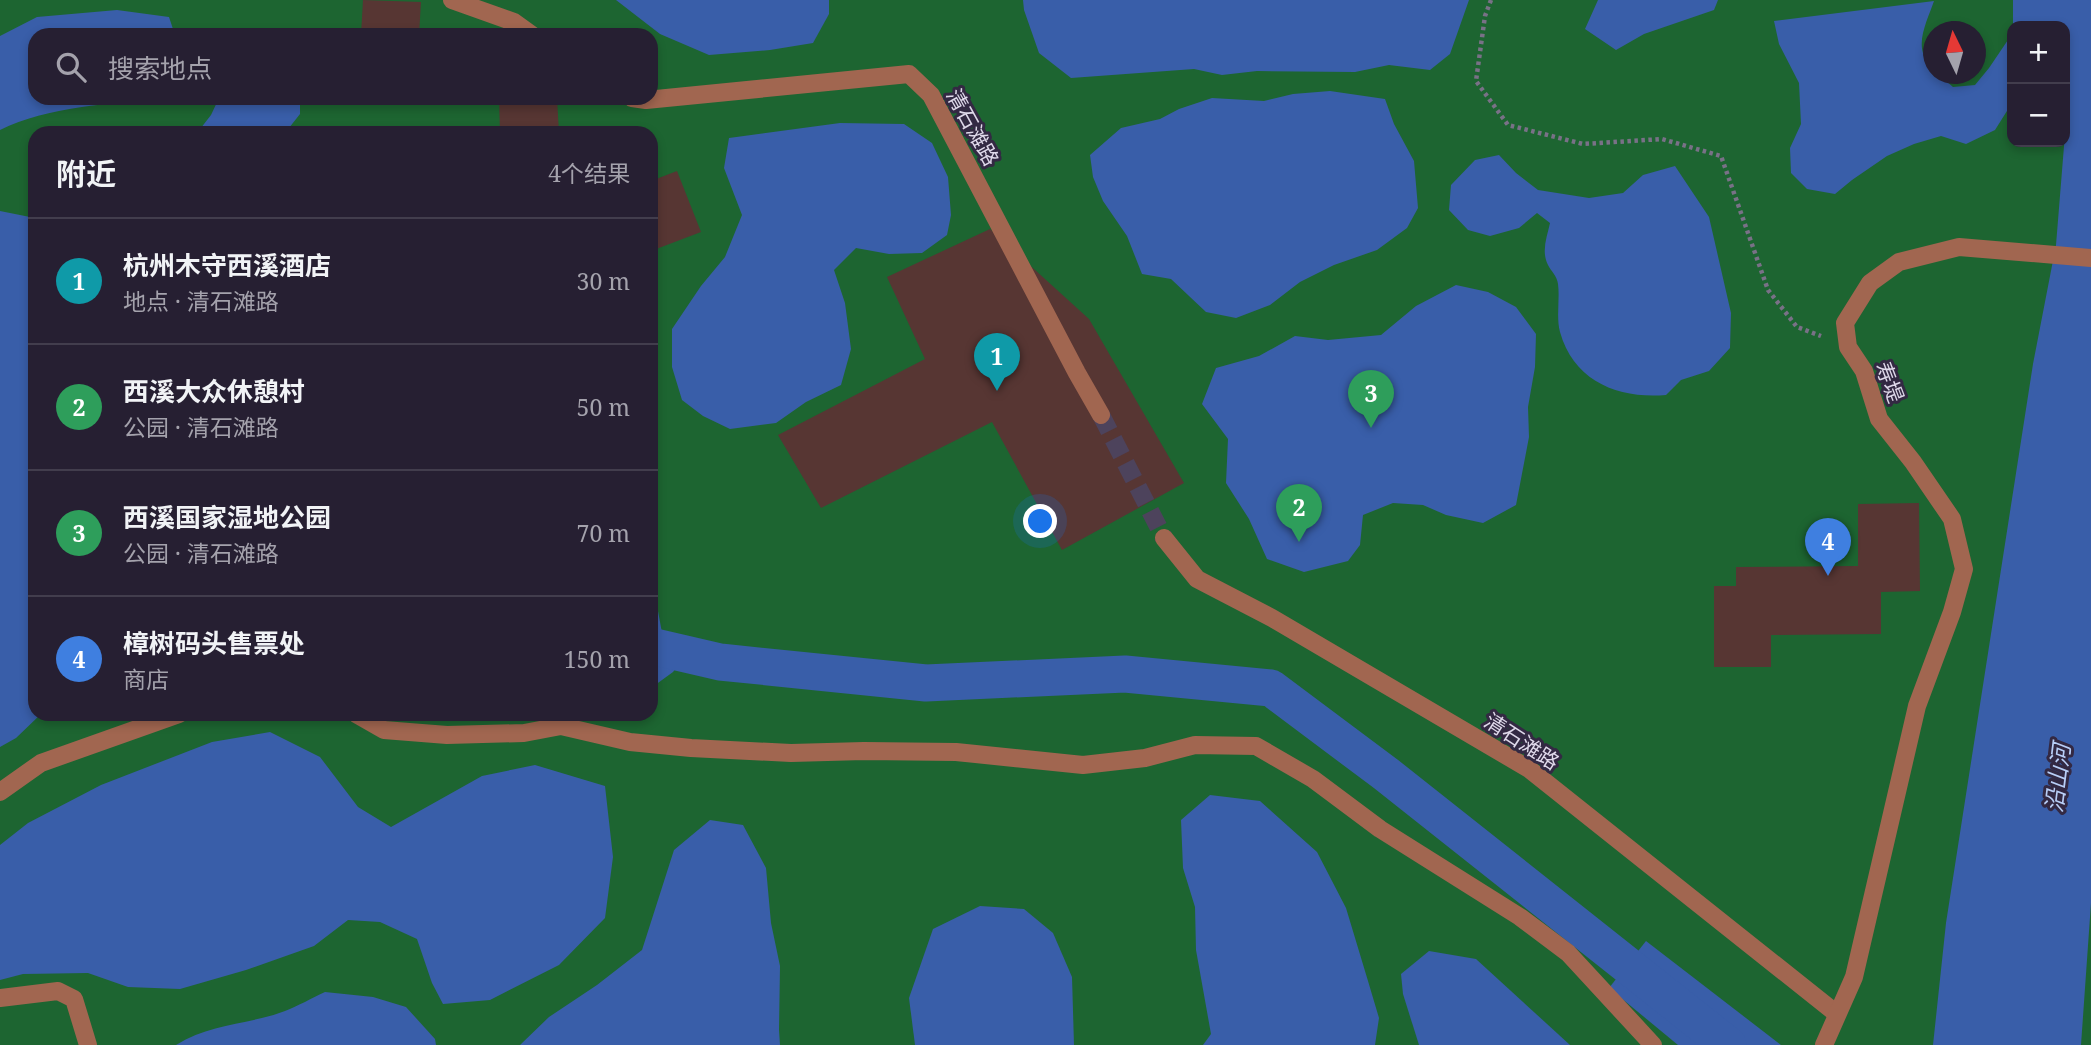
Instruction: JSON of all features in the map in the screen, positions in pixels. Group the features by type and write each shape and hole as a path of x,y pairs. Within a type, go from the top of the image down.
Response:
{"street":[{"path":"452,0 514,22 522,28"},
{"name":"清石滩路","path":"658,99 909,74 931,95 1101,415"},
{"name":"寿堤","path":"1824,1045 1854,977 1917,706 1952,612 1964,569 1952,519 1913,462 1879,419 1864,371 1848,347 1846,323 1870,283 1899,262 1959,247 2091,258"},
{"name":"清石滩路","path":"1164,538 1197,579 1272,618 1529,769 1837,1014"},
{"path":"0,792 41,763 159,721"},
{"path":"368,721 384,730 434,734 524,733 561,726 631,741 691,748 791,753 956,752 1083,765 1145,758 1195,745 1256,746 1313,779 1380,829 1539,931 1568,953 1653,1045"},
{"path":"0,998 58,991 74,999 88,1045"}],"path":[{"path":"1490,0 1485,16 1476,82 1508,125 1583,144 1662,139 1721,156 1768,290 1797,327 1848,347"}],"green space":[{"path":"0,0 2091,0 2091,1045 0,1045"}],"water":[{"path":"616,0 829,0 829,14 813,43 770,50 709,55 660,34 658,28 652,28"},
{"path":"1023,0 1469,0 1450,54 1430,70 1389,65 1355,72 1257,71 1222,75 1194,69 1071,78 1039,53"},
{"path":"1598,0 1718,0 1714,10 1644,34 1616,50 1585,29"},
{"name":"沿山河","path":"2013,0 2091,0 2091,903 2081,1045 1933,1045 1946,923 2033,364 2056,245 2064,147 2070,147 2070,21 2013,21"},
{"path":"1934,1 1927,21 1923,21 1923,84 1950,84 1953,87 1986,84 1986,72 2007,41 2007,111 1995,130 1966,144 1941,136 1887,156 1835,194 1807,189 1791,173 1790,148 1801,124 1799,83 1779,44 1774,21"},
{"path":"117,10 169,17 173,28 28,28 28,105 96,105 38,116 0,130 0,36 37,17"},
{"path":"1330,91 1385,99 1394,124 1414,161 1418,208 1407,228 1377,250 1334,265 1300,282 1270,305 1236,318 1206,312 1171,279 1142,274 1127,236 1103,201 1093,177 1090,155 1121,128 1160,119 1179,109 1212,98 1264,101 1293,94"},
{"path":"216,105 300,105 300,114 291,126 202,126"},
{"path":"840,123 904,124 932,143 948,177 951,215 947,235 922,253 889,254 856,248 834,270 845,303 851,349 841,385 806,402 776,423 730,429 703,416 682,400 672,367 672,329 701,286 725,257 742,215 724,168 729,138"},
{"path":"1499,155 1538,190 1589,198 1623,193 1643,175 1675,166 1709,217 1731,313 1730,348 1709,371 1681,380 1666,395 1649,395 1615,390 1587,375 1576,364 1560,332 1558,284 1545,254 1550,223 1537,213 1519,228 1490,236 1468,230 1449,210 1451,185 1475,160"},
{"path":"0,211 28,217 28,721 34,721 16,738 0,747"},
{"path":"1456,285 1488,292 1516,307 1536,334 1535,367 1528,407 1529,437 1516,505 1483,523 1446,515 1423,505 1393,503 1363,515 1360,545 1348,561 1304,572 1267,559 1249,519 1226,483 1228,439 1202,404 1216,368 1259,356 1295,336 1328,340 1381,335 1416,306"},
{"path":"658,611 665,649 687,654 673,672 658,683"},
{"path":"270,732 320,757 358,807 391,827 482,776 535,765 605,786 613,857 605,918 559,965 490,1000 443,1004 432,983 417,939 380,922 348,920 314,946 180,989 128,987 88,973 23,974 0,980 0,845 28,823 101,785 212,742"},
{"path":"1210,795 1260,801 1317,852 1346,908 1368,981 1379,1018 1375,1045 1203,1045 1211,1034 1196,950 1195,907 1183,868 1181,820"},
{"path":"710,820 743,825 766,868 771,923 780,966 780,1045 520,1045 549,1017 642,950 674,850"},
{"path":"980,906 1024,909 1053,933 1072,977 1074,1045 915,1045 909,998 933,929"},
{"path":"1646,941 1781,1045 1678,1045 1609,988"},
{"path":"1429,951 1476,959 1570,1045 1419,1045 1403,994 1401,974"},
{"path":"325,992 373,997 406,1007 435,1039 436,1045 176,1045 216,1028 271,1016"}],"building":[{"path":"363,0 421,2 419,28 361,28"},
{"path":"499,105 557,105 559,126 500,126"},
{"path":"677,171 701,232 658,248 658,178"},
{"path":"990,229 1089,319 1184,483 1062,550 992,422 821,508 778,435 925,359 887,277"},
{"path":"1919,503 1920,591 1881,592 1881,634 1771,635 1771,667 1714,667 1714,586 1736,586 1736,567 1858,566 1858,504"}],"waterway":[{"path":"658,648 720,662 926,683 1125,674 1271,688 1386,774 1728,1045"}],"tunnel":[{"path":"1101,415 1164,538"}],"place":[{"name":"杭州木守西溪酒店","path":"997,391"},
{"name":"西溪国家湿地公园","path":"1371,428"},
{"name":"西溪大众休憩村","path":"1299,542"},
{"name":"樟树码头售票处","path":"1828,576"}]}
